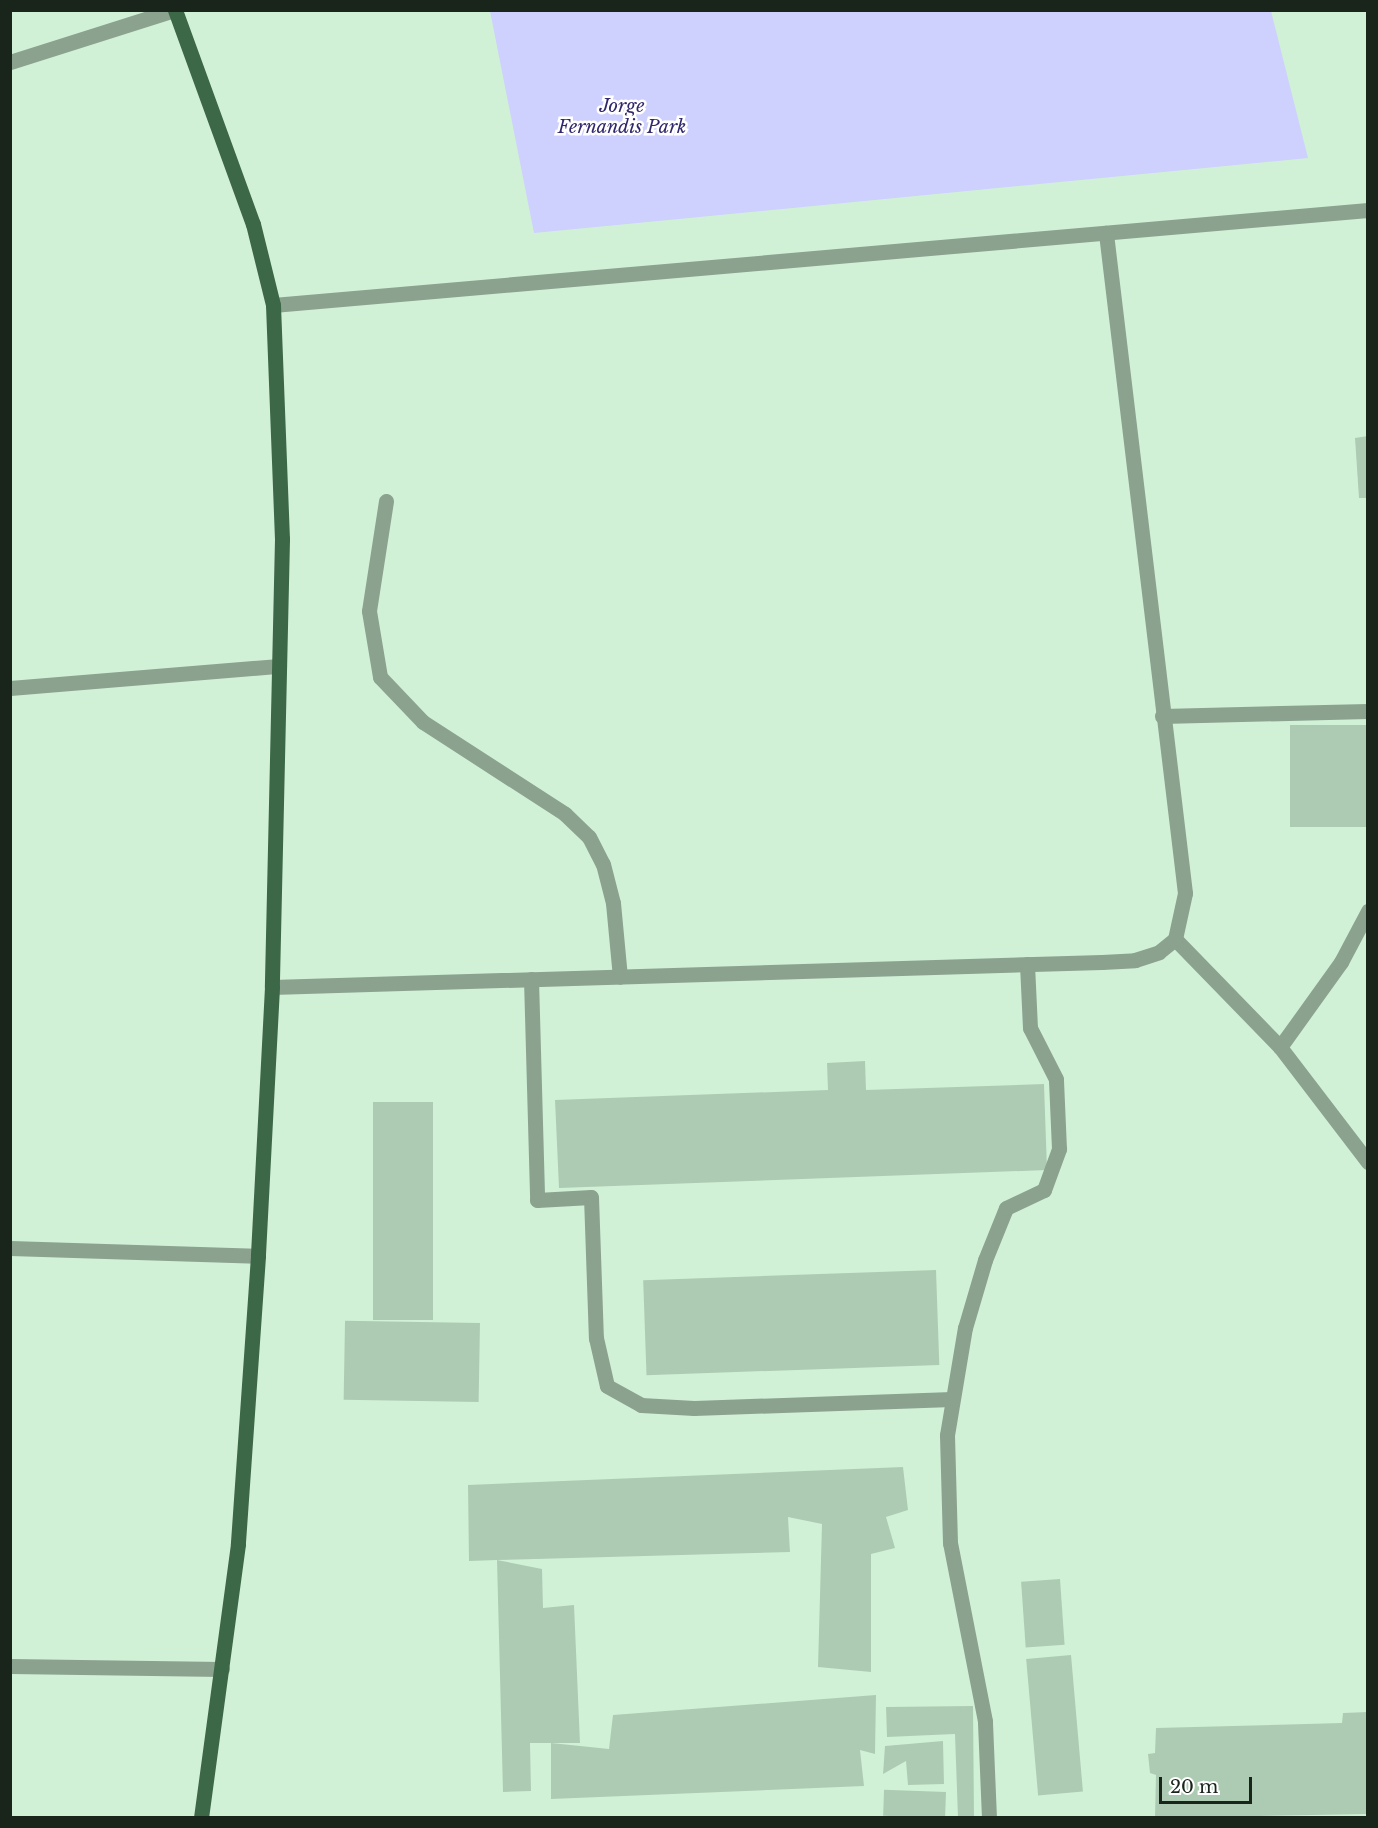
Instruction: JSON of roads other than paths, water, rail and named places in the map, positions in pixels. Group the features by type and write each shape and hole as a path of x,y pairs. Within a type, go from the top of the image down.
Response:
{"main road":[{"path":"175,10 253,224 273,305 281,471 272,987 258,1256 238,1544 201,1818"}],"street":[{"path":"10,62 175,10"},
{"path":"273,305 1368,210"},
{"path":"272,987 1135,960 1159,952 1175,939 1185,893 1162,716 1106,233"},
{"path":"386,501 369,611 380,677 423,722 565,814 589,837 613,903 620,977"},
{"path":"10,688 279,666"},
{"path":"1162,716 1368,711"},
{"path":"1280,1047 1341,963 1368,911"},
{"path":"1175,939 1280,1047 1368,1162"},
{"path":"989,1818 985,1721 956,1582 945,1494 952,1399 985,1260 1006,1208 1044,1190 1059,1149 1056,1079 1030,1028 1027,964"},
{"path":"531,979 537,1200 591,1197 596,1338 607,1386 641,1405 694,1408 952,1399"},
{"path":"10,1248 258,1256"},
{"path":"10,1666 222,1669"}],"park label":[{"name":"Jorge Fernandis Park","path":"622,117"}]}
